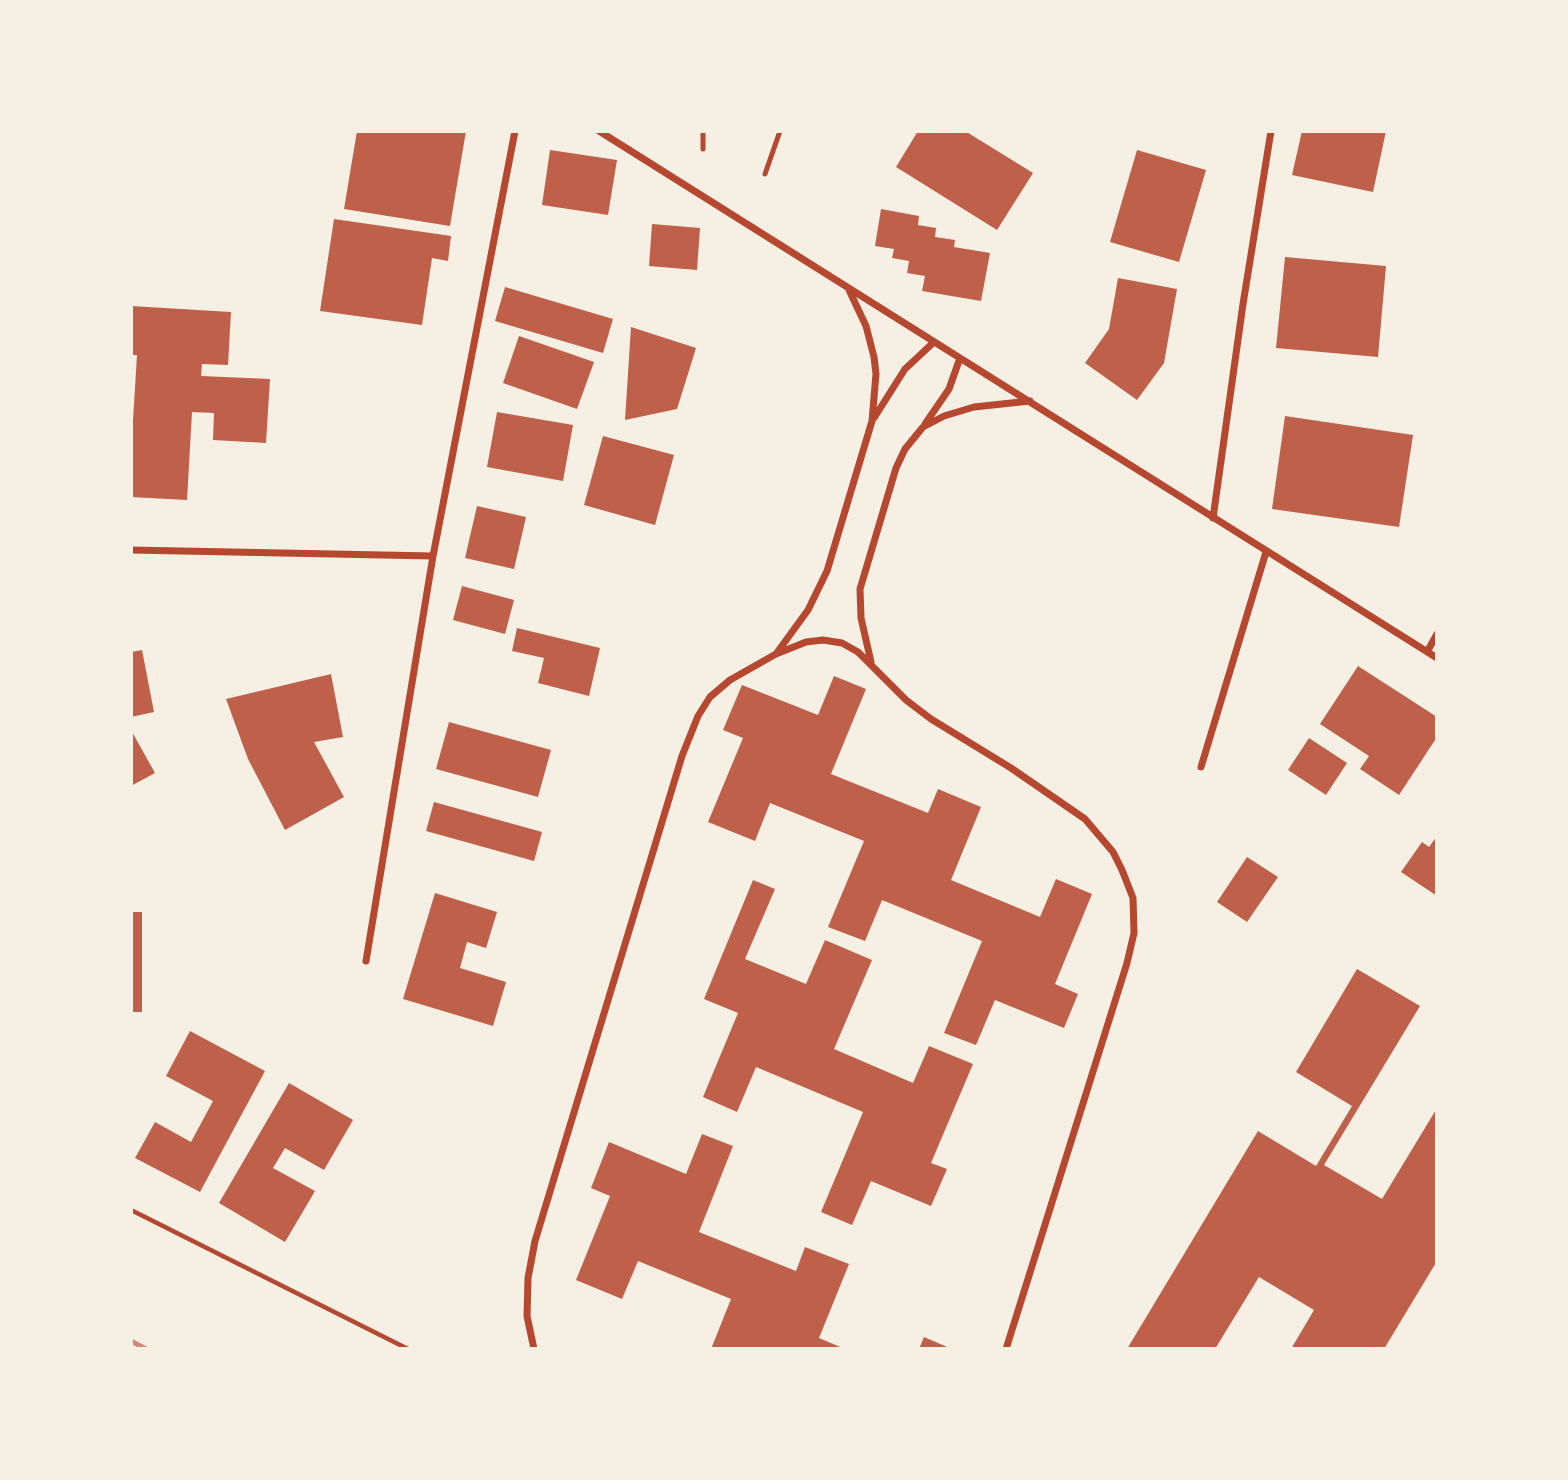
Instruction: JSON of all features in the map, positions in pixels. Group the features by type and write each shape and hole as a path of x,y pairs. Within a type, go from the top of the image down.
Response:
{"street":[{"path":"366,961 433,556 515,131"},
{"path":"599,131 1437,658"},
{"path":"1213,518 1271,131"},
{"path":"776,654 808,610 827,571 872,421 876,374 874,357 862,315 849,289"},
{"path":"872,421 896,381 934,342"},
{"path":"871,663 860,618 862,579 901,455 949,389 960,358"},
{"path":"923,427 944,416 974,407 1030,401"},
{"path":"131,550 433,556"},
{"path":"1202,767 1266,552"},
{"path":"1427,652 1437,634"},
{"path":"534,1349 527,1316 528,1278 536,1241 682,756 698,716 710,697 730,680 776,654 806,642 823,640 852,648 871,663 906,700 930,719 1011,768 1085,819 1112,852 1133,898 1134,933 1127,963 1006,1349"}],"lane":[{"path":"703,131 703,149"},
{"path":"765,174 780,131"},
{"path":"1427,652 1437,645"}],"path":[{"path":"131,1210 408,1349"}],"building":[{"path":"357,131 466,131 450,226 344,209"},
{"path":"918,131 965,131 1033,173 997,230 896,167"},
{"path":"1302,131 1386,131 1373,192 1292,175"},
{"path":"550,150 617,160 608,215 542,205"},
{"path":"1137,150 1206,170 1179,262 1110,242"},
{"path":"881,209 919,216 918,225 936,228 935,237 955,240 954,247 990,253 981,301 922,291 925,276 907,273 909,261 892,258 894,249 875,246"},
{"path":"334,219 451,236 448,261 432,258 422,325 320,311"},
{"path":"652,224 700,228 697,270 649,266"},
{"path":"1285,257 1386,266 1378,357 1276,348"},
{"path":"1118,278 1177,289 1164,363 1137,400 1085,363 1109,329"},
{"path":"505,287 613,319 603,353 495,321"},
{"path":"131,306 231,312 228,365 202,364 201,376 270,379 266,443 213,440 214,413 192,412 187,500 131,497 137,355 131,355"},
{"path":"631,327 696,348 677,409 625,420"},
{"path":"519,336 594,362 577,409 503,383"},
{"path":"497,412 573,425 563,481 487,467"},
{"path":"1285,416 1413,435 1399,527 1272,509"},
{"path":"603,436 674,455 655,525 584,505"},
{"path":"477,506 526,517 514,569 465,558"},
{"path":"462,586 514,600 505,634 453,620"},
{"path":"517,628 600,648 589,696 538,683 544,658 512,651"},
{"path":"142,650 154,712 131,717 131,652"},
{"path":"1358,666 1437,717 1437,737 1399,795 1360,769 1369,756 1320,724"},
{"path":"331,674 343,737 314,742 344,797 285,830 248,759 226,699"},
{"path":"834,676 866,689 831,774 928,813 938,789 981,807 951,880 1040,917 1056,879 1092,894 1055,984 1078,994 1064,1028 995,1000 976,1045 944,1033 982,941 882,900 865,941 828,927 864,841 770,803 755,841 708,822 743,738 723,730 742,685 818,715"},
{"path":"449,722 551,750 538,797 436,769"},
{"path":"131,730 155,773 131,786"},
{"path":"1309,738 1347,763 1326,795 1288,770"},
{"path":"434,802 542,832 534,861 426,831"},
{"path":"1437,836 1437,896 1401,872 1422,842 1429,847"},
{"path":"1247,857 1278,877 1247,922 1217,902"},
{"path":"753,880 775,889 745,959 806,984 825,940 872,960 834,1049 913,1083 929,1046 973,1064 931,1163 947,1169 931,1206 871,1181 852,1225 821,1212 863,1112 756,1067 737,1112 703,1097 738,1013 704,999"},
{"path":"435,893 497,912 486,948 467,942 460,968 506,982 493,1026 403,999"},
{"path":"131,912 142,912 142,1012 131,1012"},
{"path":"1357,969 1420,1006 1324,1165 1382,1199 1437,1108 1437,1261 1384,1349 1291,1349 1314,1310 1259,1277 1215,1349 1127,1349 1258,1131 1316,1166 1352,1106 1296,1072"},
{"path":"190,1031 265,1071 200,1192 135,1158 155,1122 191,1142 213,1101 166,1076"},
{"path":"289,1083 353,1120 324,1170 285,1148 273,1168 315,1191 285,1242 219,1203"},
{"path":"702,1134 733,1146 699,1232 796,1271 805,1247 849,1264 819,1338 845,1349 711,1349 731,1299 638,1261 622,1299 576,1280 610,1196 591,1188 609,1142 686,1174"},
{"path":"924,1337 952,1349 919,1349"}],"railway":[{"path":"131,1341 146,1349"}]}
